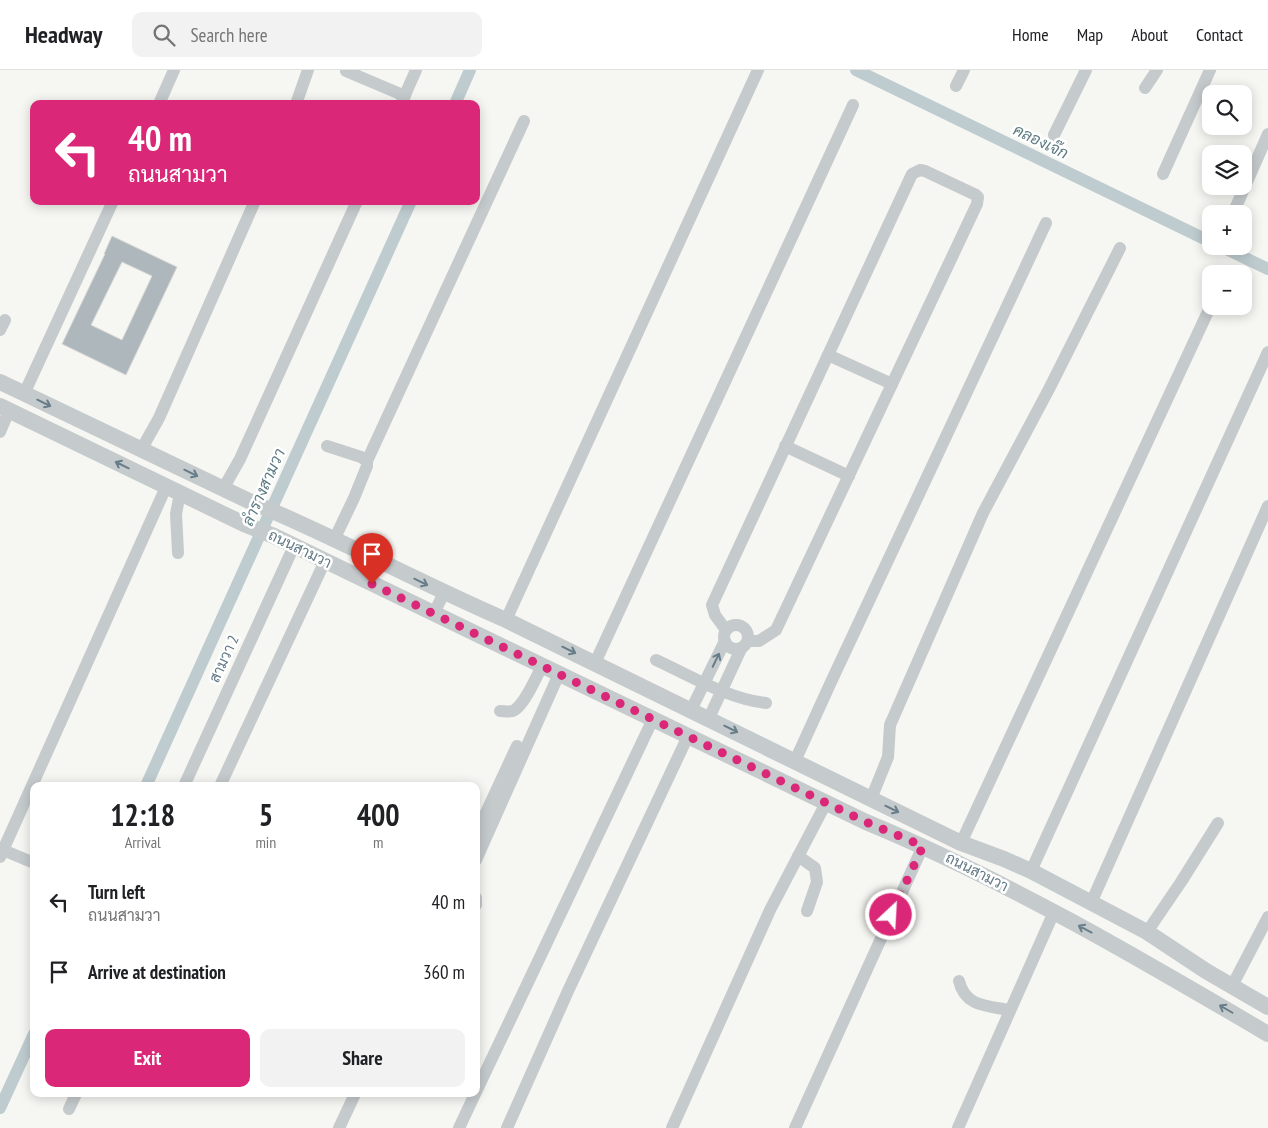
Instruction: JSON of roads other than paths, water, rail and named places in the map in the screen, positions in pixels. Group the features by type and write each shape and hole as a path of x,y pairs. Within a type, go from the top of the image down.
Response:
{"street":[{"path":"161,100 174,70"},
{"path":"297,100 308,70"},
{"path":"346,72 403,100 416,70"},
{"path":"506,620 758,70"},
{"path":"956,86 964,70"},
{"path":"1054,135 1086,70"},
{"path":"1145,88 1157,70"},
{"path":"1163,174 1210,70"},
{"path":"595,663 853,105"},
{"path":"334,540 354,498 367,466 367,461 524,122"},
{"path":"1237,205 1268,134"},
{"path":"920,170 925,171 976,195 978,201 776,630 759,640 734,649 728,647 725,635 714,615 712,605 784,446 828,355 912,174 920,170"},
{"path":"24,394 111,205"},
{"path":"142,450 163,409 253,205"},
{"path":"223,489 244,450 355,205"},
{"path":"791,759 800,735 820,706 1046,223"},
{"path":"871,799 888,757 890,725 983,513 1049,390 1120,248"},
{"path":"961,843 1206,315"},
{"path":"1031,871 1268,352"},
{"path":"828,355 892,384"},
{"name":"ถนนสามวา","path":"0,382 444,593 506,620 961,843 1031,871 1147,932 1268,1007"},
{"path":"0,432 5,409"},
{"name":"ถนนสามวา","path":"5,409 244,524 274,536 826,803 923,846 1054,912 1266,1028"},
{"path":"327,446 361,456 367,461"},
{"path":"784,446 849,476"},
{"path":"173,490 178,553"},
{"path":"35,782 173,490"},
{"path":"1091,903 1268,506"},
{"name":"สามวา 2","path":"186,782 294,546"},
{"path":"222,782 325,561"},
{"path":"434,613 444,593"},
{"path":"691,710 725,635 731,626 737,624 742,626 749,635 709,718"},
{"path":"656,660 704,683 751,702 766,703"},
{"path":"500,711 510,712 516,709 551,670"},
{"path":"480,825 551,670"},
{"path":"480,850 551,670"},
{"path":"480,1085 653,719"},
{"path":"507,1128 568,991 688,736"},
{"path":"30,794 2,853 30,862"},
{"path":"672,1128 767,918 826,803"},
{"path":"1147,932 1218,824"},
{"path":"795,1128 923,846"},
{"path":"798,856 814,868 816,875 817,882 807,911"},
{"path":"958,1128 1054,912"},
{"path":"1232,986 1268,917"},
{"path":"959,981 961,991 971,1002 1010,1010"},
{"path":"69,1108 74,1097"},
{"path":"339,1128 354,1097"},
{"path":"459,1128 474,1097"}],"waterway":[{"name":"ลำรางสามวา","path":"457,100 470,70"},
{"name":"คลองเจ๊ก","path":"856,70 1202,238"},
{"name":"ลำรางสามวา","path":"148,782 409,205"},
{"name":"คลองเจ๊ก","path":"1239,255 1268,269"},
{"name":"ลำรางสามวา","path":"0,1108 30,1043"}]}
